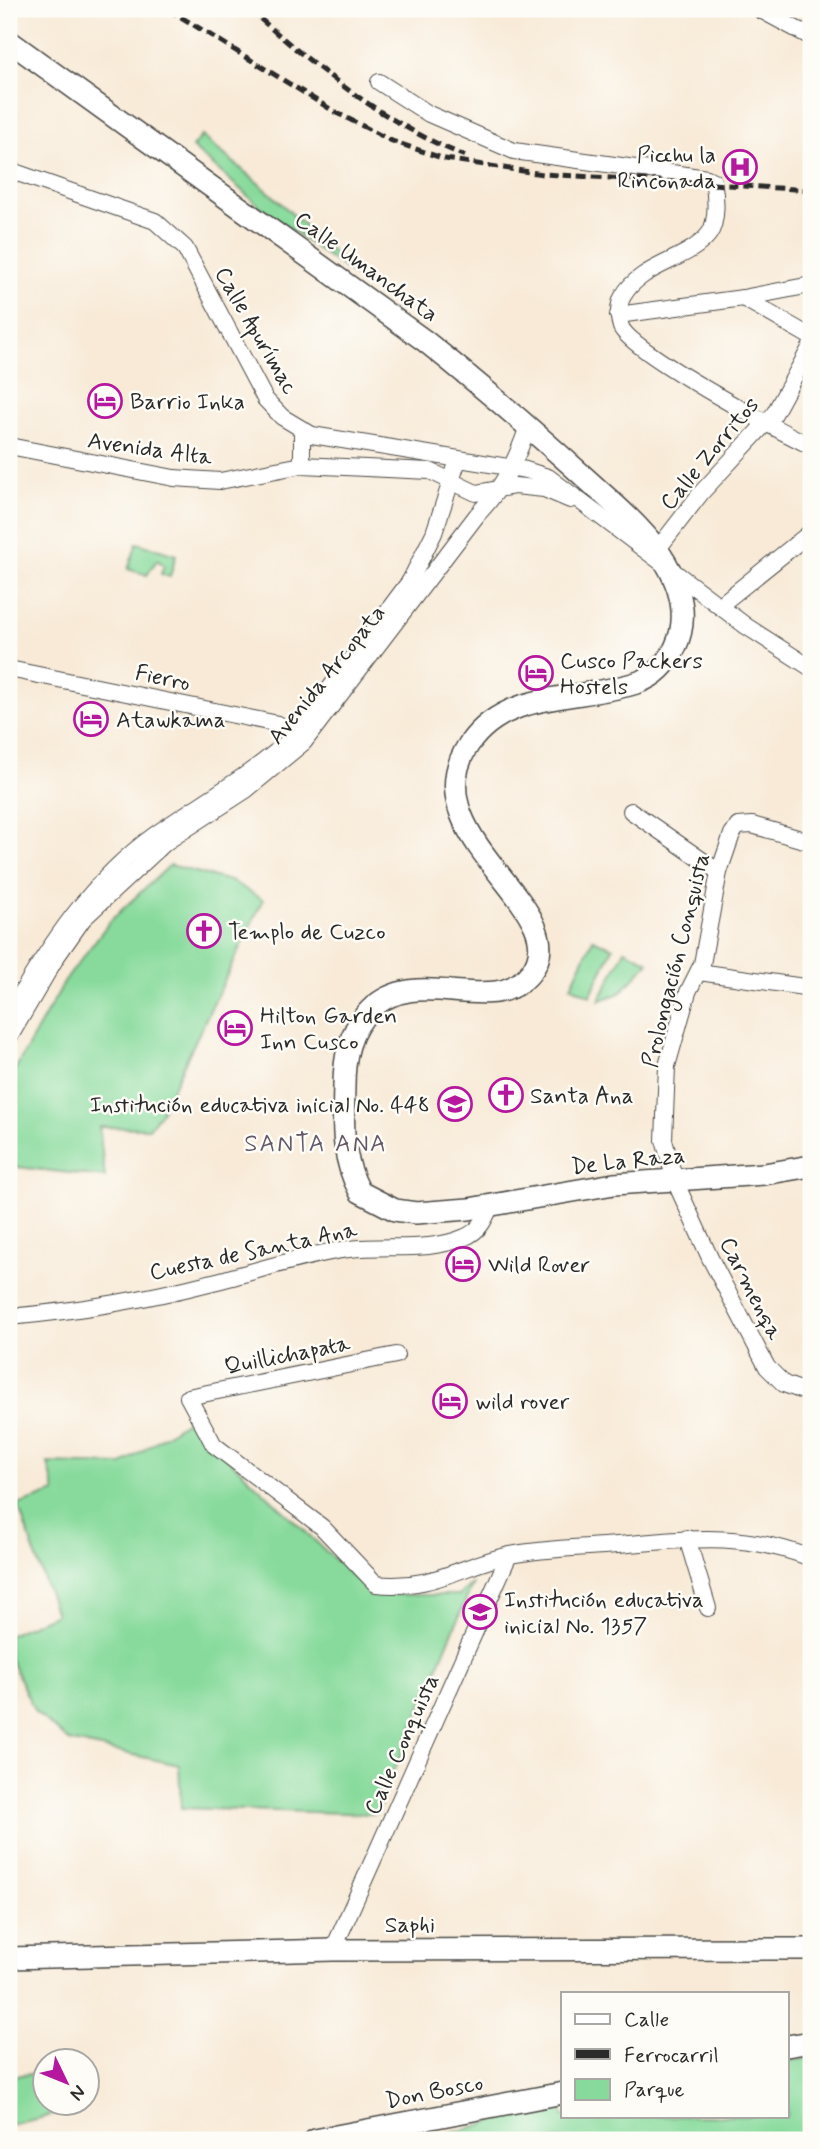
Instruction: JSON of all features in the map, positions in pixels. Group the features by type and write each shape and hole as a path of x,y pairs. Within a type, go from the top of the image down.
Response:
{"main road":[{"name":"Calle Umanchata","path":"9,41 425,341 528,426 624,514 662,557"},
{"name":"De La Raza","path":"662,557 684,613 677,644 659,671 643,681 624,687 573,694 515,707 497,715 476,736 459,766 455,785 463,820 478,850 530,915 539,931 540,951 532,971 517,984 497,992 417,988 395,992 375,1005 351,1034 344,1078 343,1149 360,1192 395,1210 416,1213 491,1205 614,1184 764,1174 811,1166"},
{"name":"Saphi","path":"9,1958 333,1950 811,1949"},
{"path":"788,2046 811,2042"},
{"name":"Don Bosco","path":"315,2140 561,2093"}],"street":[{"path":"759,9 811,37"},
{"path":"379,82 429,114 514,151 694,176 713,181 715,216 709,234 636,280 622,297 618,315 621,329 649,354 763,424 811,446"},
{"name":"Calle Apurímac","path":"9,170 155,221 172,233 185,248 265,399 282,417 302,430 345,442 513,468 555,480 600,517"},
{"path":"618,315 743,298 811,285"},
{"path":"743,298 811,337"},
{"name":"Calle Zorritos","path":"662,557 701,493 774,414 811,346"},
{"name":"Avenida Arcopata","path":"9,1014 48,946 130,855 154,835 300,739 477,515 502,488 513,468 528,426"},
{"path":"302,430 302,465"},
{"name":"Avenida Alta","path":"9,446 174,478 220,481 302,465 430,471 452,480"},
{"name":"Avenida Arcopata","path":"9,1038 57,956 83,919 166,842 246,790 283,762 410,581 434,533 458,460"},
{"name":"Calle Apurímac","path":"452,480 476,493 502,488 544,489 600,517 662,557 719,606 811,668"},
{"path":"719,606 811,532"},
{"name":"Fierro","path":"9,669 278,724 300,739"},
{"path":"631,811 719,872"},
{"name":"Prolongación Conquista","path":"675,1181 664,1140 667,1066 688,992 699,972 719,872 732,834 738,826 752,825 811,842"},
{"path":"699,972 811,988"},
{"name":"Carmenqa","path":"675,1181 710,1258 767,1367 784,1384 811,1394"},
{"name":"Cuesta de Santa Ana","path":"9,1317 107,1305 349,1249 411,1248 447,1244 468,1236 484,1223 491,1205"},
{"name":"Quillichapata","path":"396,1355 188,1397 214,1445 321,1527 376,1584 418,1585 509,1555"},
{"path":"509,1555 687,1538 747,1539 774,1544 811,1558"},
{"path":"687,1538 708,1608"},
{"name":"Calle Conquista","path":"333,1950 509,1555"}],"green space":[{"path":"202,136 270,193 371,288 263,209 192,147"},
{"path":"137,543 176,555 170,577 161,574 164,565 157,560 147,575 128,569"},
{"path":"170,865 233,882 263,900 161,1112 149,1128 99,1127 105,1177 9,1166 9,1080 65,981 111,920"},
{"path":"593,939 613,948 590,996 571,986"},
{"path":"625,950 649,962 620,993 599,1001"},
{"path":"195,1415 214,1445 367,1590 387,1595 459,1595 473,1583 376,1814 181,1808 179,1765 69,1741 35,1712 9,1657 9,1635 56,1614 18,1505 55,1492 48,1463 122,1465"},
{"path":"811,2058 811,2140 428,2140 561,2102 561,2118 788,2118 788,2061"},
{"path":"32,2074 32,2118 40,2118 9,2125 9,2076"}],"railway":[{"path":"168,9 335,112 392,141 445,159 543,174 811,190"},
{"path":"249,9 324,72 378,110 465,156"}],"place":[{"name":"Picchu la Rinconada","path":"740,167"},
{"name":"Barrio Inka","path":"105,401"},
{"name":"Cusco Packers Hostels","path":"536,673"},
{"name":"Atawkama","path":"91,719"},
{"name":"Templo de Cuzco","path":"204,931"},
{"name":"Hilton Garden Inn Cusco","path":"235,1028"},
{"name":"Santa Ana","path":"506,1095"},
{"name":"Institución educativa inicial No. 448","path":"455,1104"},
{"name":"Wild Rover","path":"463,1264"},
{"name":"wild rover","path":"450,1401"},
{"name":"Institución educativa inicial No. 1357","path":"480,1612"}],"district":[{"name":"SANTA ANA","path":"316,1143"}]}
